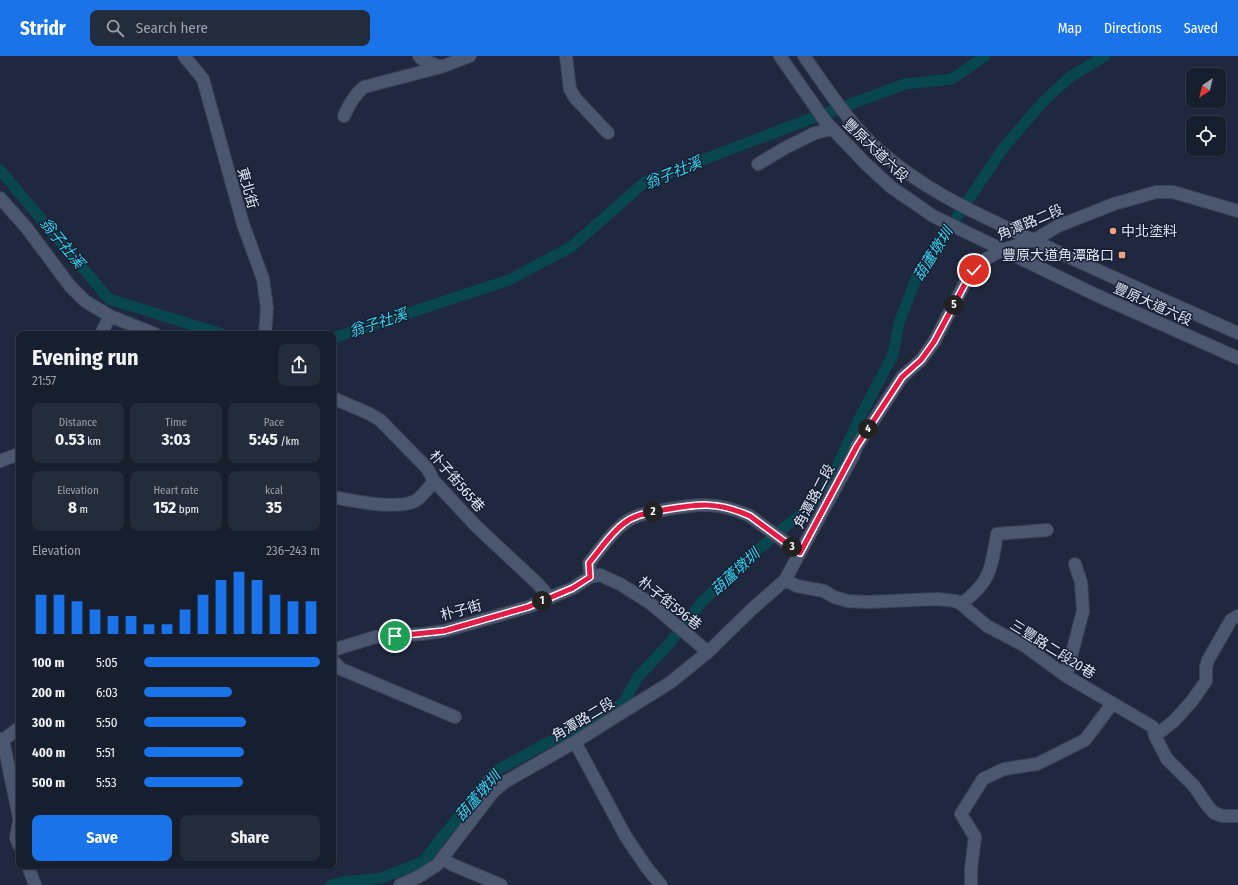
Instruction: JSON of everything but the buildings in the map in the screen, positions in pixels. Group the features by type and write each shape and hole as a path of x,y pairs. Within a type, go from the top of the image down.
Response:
{"street":[{"name":"東北街","path":"184,56 203,79 243,224 263,279 267,308 265,331"},
{"path":"418,56 423,60 441,67"},
{"path":"344,116 348,106 357,93 364,87 441,67 470,56"},
{"path":"566,56 570,89 572,93 608,133"},
{"name":"豐原大道六段","path":"780,56 829,125 866,164 891,187 934,217 1094,294 1238,358"},
{"name":"豐原大道六段","path":"804,56 848,117 877,149 892,162 918,180 985,218 1107,275 1238,333"},
{"path":"758,164 829,125"},
{"name":"角潭路二段","path":"400,885 428,872 437,865 493,792 499,787 513,776 575,742 671,682 708,652 752,608 785,580 857,446 902,377 921,360 934,342 967,280 974,270 986,259 1002,250 1034,240 1065,224 1114,204 1156,192 1173,192 1238,211"},
{"path":"0,198 26,227 77,294 93,307 110,316 148,331"},
{"path":"102,331 110,316"},
{"name":"朴子街565巷","path":"336,399 380,420 427,468 434,481 476,526 538,584 550,598"},
{"path":"0,461 16,455"},
{"path":"336,498 363,502 402,505 417,501 434,481"},
{"path":"590,577 589,563 624,523 643,514 693,505 714,505 742,512 750,516 800,553"},
{"path":"961,604 972,596 985,580 991,567 998,534 1047,530"},
{"path":"1066,676 1083,611 1081,582 1075,564"},
{"name":"朴子街596巷","path":"590,577 600,575 620,584 650,603 708,652"},
{"name":"朴子街","path":"336,649 375,636 422,634 444,631 528,607 573,588 590,577"},
{"name":"三豐路二段20巷","path":"785,580 797,586 824,591 834,597 848,601 867,602 937,599 961,604 987,626 1026,646 1066,676 1153,727 1155,736 1167,759 1194,786 1214,813 1223,816 1238,816"},
{"path":"1155,736 1174,720 1192,701 1206,681 1206,667 1208,660 1231,620 1238,616"},
{"path":"336,664 341,668 456,717"},
{"path":"972,885 971,869 976,837 961,814 983,779 1004,769 1037,764 1085,740 1112,704"},
{"path":"16,730 2,740 16,803"},
{"path":"575,742 636,853 646,868 661,885"},
{"path":"443,859 453,866 501,885"},
{"path":"29,869 36,885"}],"waterway":[{"name":"翁子社溪","path":"336,337 509,280 571,247 645,182 905,84 952,79 985,56"},
{"name":"葫蘆墩圳","path":"331,885 343,882 381,878 423,862 494,772 545,744 609,713 624,702 638,677 668,645 702,602 747,559 820,500 859,419 893,355 899,323 917,276 1004,147 1043,102 1070,77 1105,56"},
{"name":"翁子社溪","path":"0,170 109,299 212,331"}],"place":[{"name":"中北塗料","path":"1113,231"},
{"name":"豐原大道角潭路口","path":"1122,255"}],"route":[{"path":"395,636 444,631 528,607 573,588 590,577 589,563 618,528 630,519 643,514 703,504 733,509 750,516 800,553 857,446 902,377 921,360 934,342 967,280 974,270"}]}
